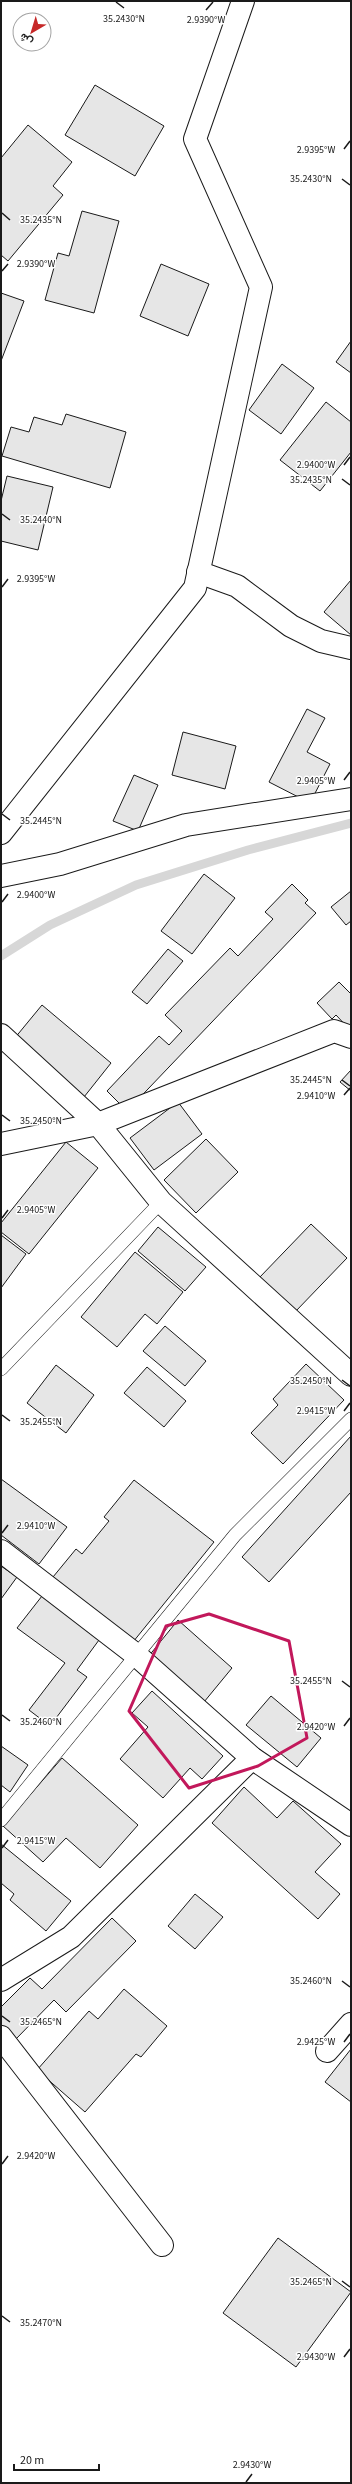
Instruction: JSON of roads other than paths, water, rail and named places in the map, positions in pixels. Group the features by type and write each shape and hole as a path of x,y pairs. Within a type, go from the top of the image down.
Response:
{"street":[{"path":"1,834 195,588 261,287 194,139 243,1"},
{"path":"198,572 237,586 291,626 321,641 351,648"},
{"path":"1,876 60,864 186,824 351,799"},
{"path":"1,1144 98,1124 334,1031 351,1037"},
{"path":"1,1035 98,1124 161,1202 349,1370"},
{"path":"1,1551 135,1654 252,1758 351,1825"},
{"path":"1,1980 71,1937 252,1758"},
{"path":"327,2051 351,2024"},
{"path":"1,2037 162,2245"}],"lane":[{"path":"1,1369 161,1202"},
{"path":"1,1820 135,1654 235,1535 351,1419"}],"waterway":[{"path":"1,956 50,925 136,885 248,850 351,823"}]}
